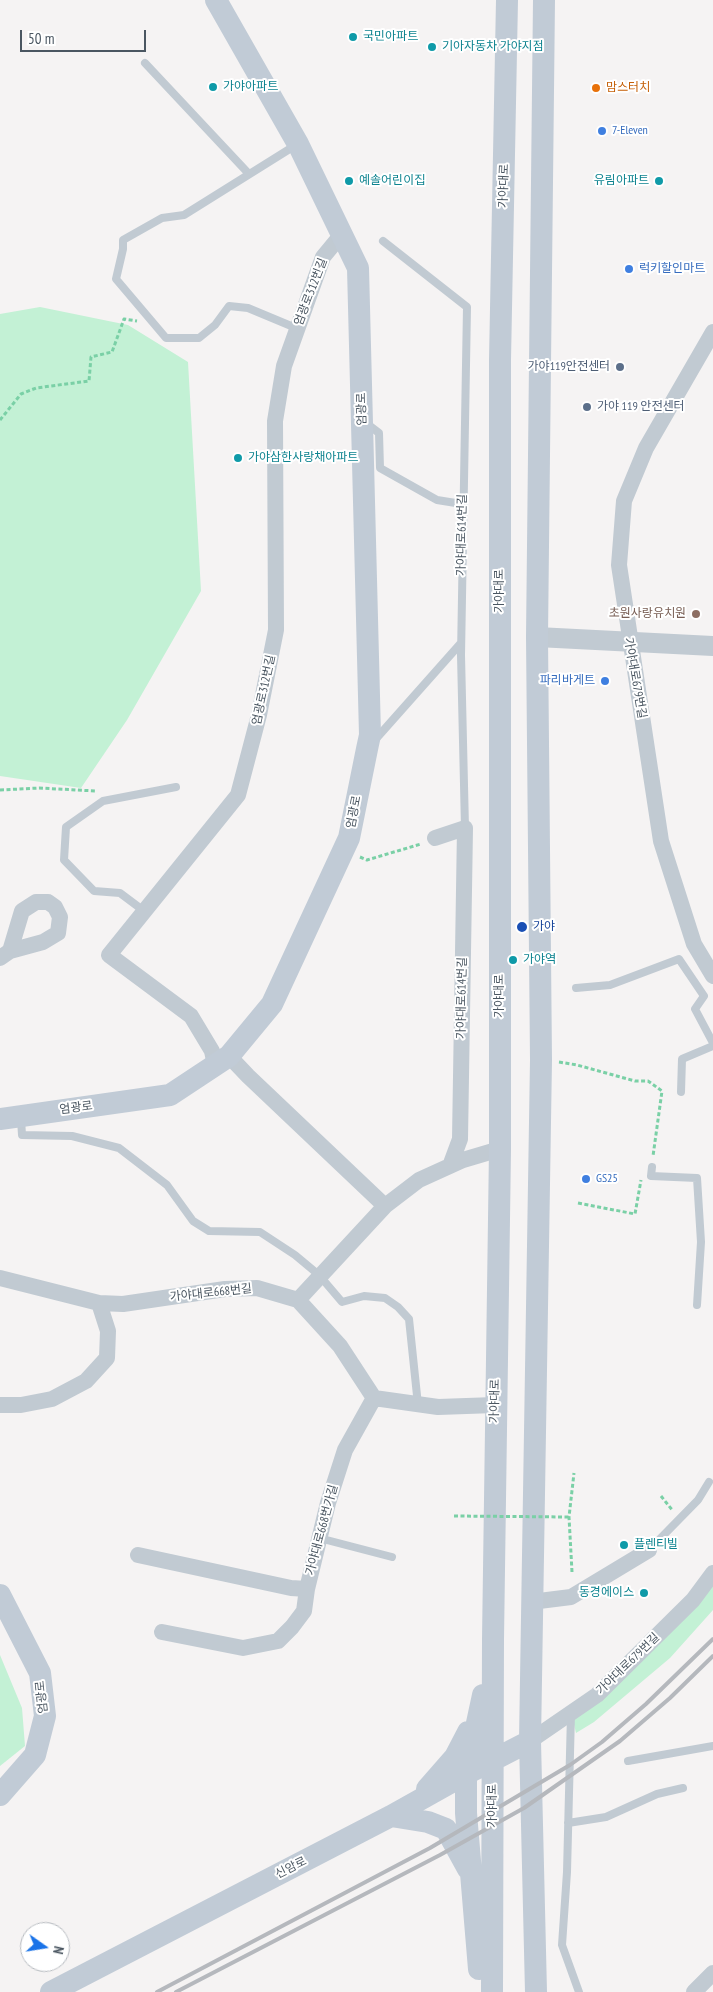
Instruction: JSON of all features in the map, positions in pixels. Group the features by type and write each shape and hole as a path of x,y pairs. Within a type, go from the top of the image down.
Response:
{"main road":[{"name":"엄광로","path":"10,1117 170,1095 222,1061 272,1004 349,838 370,734 358,268 298,144 216,0"},
{"name":"가야대로","path":"492,1992 483,1884 493,1760 492,1639 500,1149 500,360 507,0"},
{"path":"536,1992 530,1741 541,1060 537,637 544,0"},
{"name":"엄광로","path":"0,1595 40,1673 45,1716 35,1755 0,1795"},
{"path":"480,1992 483,1884 466,1774 480,1712 492,1639"},
{"path":"415,1803 455,1757 480,1712"},
{"name":"신암로","path":"51,1992 391,1816 530,1741"},
{"path":"391,1816 428,1822 446,1829 467,1867 483,1884"},
{"path":"483,1884 503,1865 519,1864 532,1878"}],"street":[{"name":"엄광로312번길","path":"222,1061 212,1052 191,1016 109,955 238,795 259,716 276,630 276,421 284,366 296,328 323,257 342,234"},
{"name":"가야대로679번길","path":"713,332 646,448 624,501 619,565 661,841 694,944 713,976"},
{"path":"537,637 629,640 713,646"},
{"path":"435,838 465,828"},
{"name":"가야대로614번길","path":"450,1166 460,1138 465,828"},
{"path":"36,902 48,902 55,908 60,917 58,933 43,942 5,954 22,911 36,902"},
{"path":"222,1061 248,1076 384,1206"},
{"path":"495,1405 438,1408 374,1398 340,1346 298,1300 384,1206 419,1180 450,1166 500,1149"},
{"name":"가야대로668번길","path":"0,1278 98,1303 123,1304 225,1289 257,1288 298,1300"},
{"path":"0,1405 52,1399 86,1381 107,1358 108,1331 98,1303"},
{"name":"가야대로668번가길","path":"138,1555 291,1588 307,1589 328,1503 345,1450 374,1398"},
{"path":"531,1602 571,1597 649,1550"},
{"name":"가야대로679번길","path":"530,1741 597,1695 693,1600 713,1573"},
{"path":"162,1632 243,1648 278,1641 304,1611 307,1589"}],"lane":[{"path":"145,63 249,174"},
{"path":"296,328 248,308 229,306 215,325 200,338 166,338 116,279 123,249 122,240 162,218 184,216 298,144"},
{"name":"가야대로614번길","path":"383,241 467,307 461,643 465,828"},
{"path":"362,420 379,432 380,468 437,500 462,504"},
{"path":"367,749 461,643"},
{"path":"144,911 120,892 94,891 64,860 66,827 103,801 176,787"},
{"path":"576,988 610,985 679,959 704,996 695,1009 713,1045 682,1059 681,1092"},
{"path":"10,1117 22,1135 72,1136 119,1148 168,1185 193,1221 209,1230 260,1232 295,1255 319,1275 342,1302 364,1296 385,1298 398,1307 409,1318 418,1405"},
{"path":"652,1167 651,1176 697,1178 701,1242 697,1305"},
{"path":"649,1550 698,1500 709,1482"},
{"path":"319,1538 392,1557"},
{"path":"572,1712 562,1945 579,1992"},
{"path":"628,1761 713,1746"},
{"path":"568,1823 606,1817 657,1794 683,1788"}],"path":[{"path":"0,420 21,394 36,388 89,381 91,357 112,352 124,319 154,324"},
{"path":"0,790 92,790 119,798"},
{"path":"344,849 367,860 411,848 435,838"},
{"path":"541,1060 578,1065 635,1081 648,1081 662,1092 652,1167 641,1179 635,1214 578,1203"},
{"path":"572,1572 569,1517 574,1473"},
{"path":"661,1496 679,1519"},
{"path":"454,1516 569,1517"}],"green space":[{"path":"40,307 128,325 188,362 201,591 127,720 81,788 0,776 0,314"},
{"path":"713,1573 713,1610 670,1658 594,1722 576,1733 571,1712"},
{"path":"0,1655 22,1708 25,1746 0,1766"}],"railway":[{"path":"157,1992 430,1848 570,1765 602,1742 646,1704 713,1639"},
{"path":"176,1992 440,1855 524,1808 620,1741 670,1698 713,1656"}],"place":[{"name":"국민아파트","path":"353,37"},
{"name":"기아자동차 가야지점","path":"432,47"},
{"name":"가야아파트","path":"213,87"},
{"name":"맘스터치","path":"596,88"},
{"name":"7-Eleven","path":"602,131"},
{"name":"예솔어린이집","path":"349,181"},
{"name":"유림아파트","path":"659,181"},
{"name":"럭키할인마트","path":"629,269"},
{"name":"가야119안전센터","path":"620,367"},
{"name":"가야 119 안전센터","path":"587,407"},
{"name":"가야삼한사랑채아파트","path":"238,458"},
{"name":"초원사랑유치원","path":"696,614"},
{"name":"파리바게트","path":"605,681"},
{"name":"가야","path":"522,927"},
{"name":"가야역","path":"513,960"},
{"name":"GS25","path":"586,1179"},
{"name":"플렌티빌","path":"624,1545"},
{"name":"동경에이스","path":"644,1593"}]}
